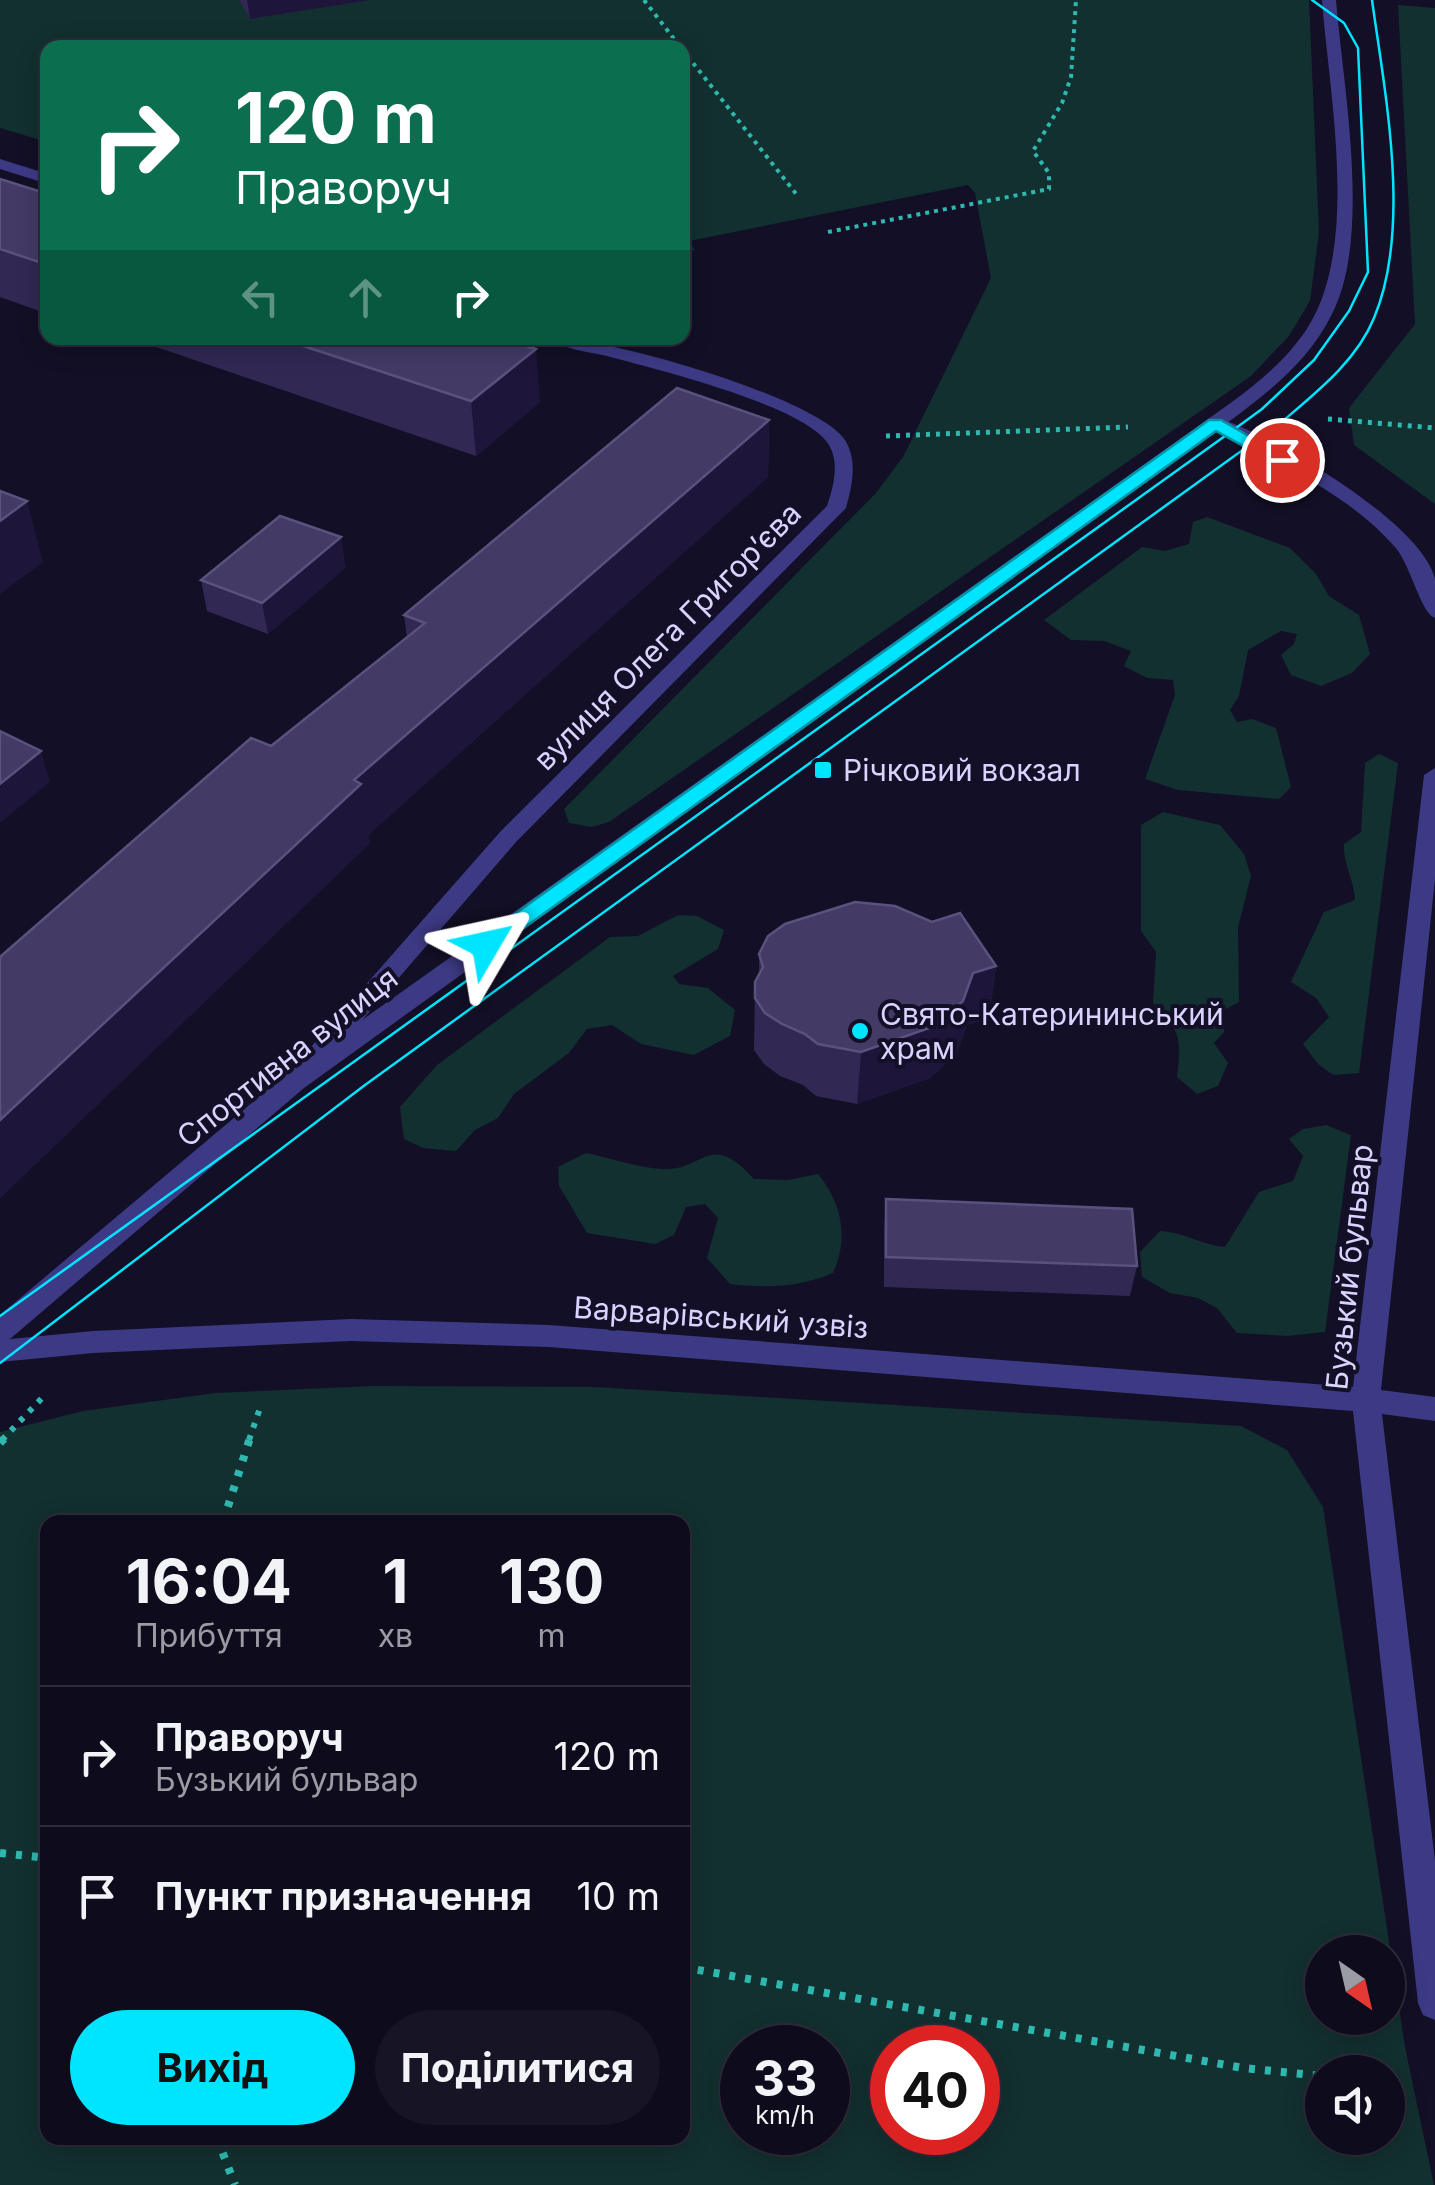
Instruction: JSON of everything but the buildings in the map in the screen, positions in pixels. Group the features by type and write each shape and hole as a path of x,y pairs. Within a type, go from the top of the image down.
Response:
{"street":[{"name":"Спортивна вулиця","path":"0,1331 295,1081 1215,423 1266,386 1290,362 1328,307 1340,263 1341,177 1329,0"},
{"path":"0,164 40,176"},
{"path":"581,345 768,401 804,417 835,438"},
{"path":"1215,423 1342,494 1385,524 1409,550 1428,584 1435,612"},
{"name":"вулиця Олега Григорʼєва","path":"295,1081 508,837 836,508 844,482 835,438"},
{"name":"Бузький бульвар","path":"1435,775 1366,1400 1435,2004"},
{"name":"Варварівський узвіз","path":"0,1351 93,1342 351,1330 549,1336 1435,1408"}],"path":[{"path":"644,0 676,40"},
{"path":"828,232 1049,189 1049,172 1033,151 1042,128 1060,107 1077,62 1076,0"},
{"path":"690,58 798,195"},
{"path":"1328,419 1435,428"},
{"path":"835,438 1215,423"},
{"path":"225,1515 260,1408"},
{"path":"0,1853 40,1857"},
{"path":"690,1968 1242,2068 1305,2074"},
{"path":"219,2145 235,2185"}],"green space":[{"path":"0,0 1309,0 1319,232 1310,301 1289,336 1251,376 609,822 592,827 569,823 564,809 876,493 903,457 991,278 975,193 968,185 690,241 690,40 40,40 40,140 0,128"},
{"path":"1398,5 1435,8 1435,504 1354,445 1349,408 1415,324"},
{"path":"1207,517 1290,548 1316,574 1329,596 1359,615 1370,654 1352,673 1321,686 1291,675 1281,655 1294,644 1297,634 1281,631 1248,650 1239,696 1230,710 1237,722 1252,719 1276,728 1291,787 1279,799 1178,790 1145,779 1175,695 1173,680 1147,678 1124,666 1131,651 1104,641 1071,640 1044,620 1142,547 1165,551 1189,544 1193,522"},
{"path":"1379,754 1398,763 1359,1073 1333,1075 1318,1064 1303,1044 1329,1017 1316,998 1291,982 1324,912 1355,900 1344,844 1361,832 1365,763"},
{"path":"1163,812 1220,825 1244,854 1251,876 1238,928 1239,1002 1224,1010 1224,1032 1214,1043 1228,1063 1218,1086 1197,1094 1177,1077 1177,1035 1153,1003 1156,952 1141,931 1141,825"},
{"path":"678,915 697,916 724,930 718,949 673,976 679,984 708,988 735,1010 730,1036 694,1055 641,1044 612,1025 587,1029 569,1053 514,1094 498,1118 475,1130 456,1151 423,1148 404,1139 400,1107 437,1065 610,937 638,936"},
{"path":"1326,1125 1351,1135 1325,1332 1287,1336 1237,1333 1217,1308 1198,1298 1170,1293 1142,1277 1140,1252 1160,1231 1225,1247 1259,1192 1293,1181 1303,1156 1289,1139 1303,1129"},
{"path":"586,1153 663,1169 716,1154 739,1164 754,1179 788,1180 818,1174 838,1209 842,1234 833,1273 782,1286 730,1284 707,1258 718,1218 705,1204 686,1207 674,1235 655,1244 587,1233 559,1186 558,1167"},
{"path":"372,1386 595,1387 1241,1426 1287,1450 1323,1507 1388,1935 1305,1935 1305,2035 1403,2035 1434,2185 0,2185 0,1432 83,1411 215,1393"}],"tram line":[{"path":"0,1316 1225,436 1262,409 1314,360 1349,311 1368,272 1358,48 1344,23 1312,0"},
{"path":"0,1363 365,1085 1284,420 1335,374 1358,348 1374,318 1392,244 1392,160 1372,0"}],"place":[{"name":"Річковий вокзал","path":"823,770"},
{"name":"Свято-Катерининський храм","path":"860,1031"}],"route":[{"path":"486,945 1215,423 1282,460"}]}
